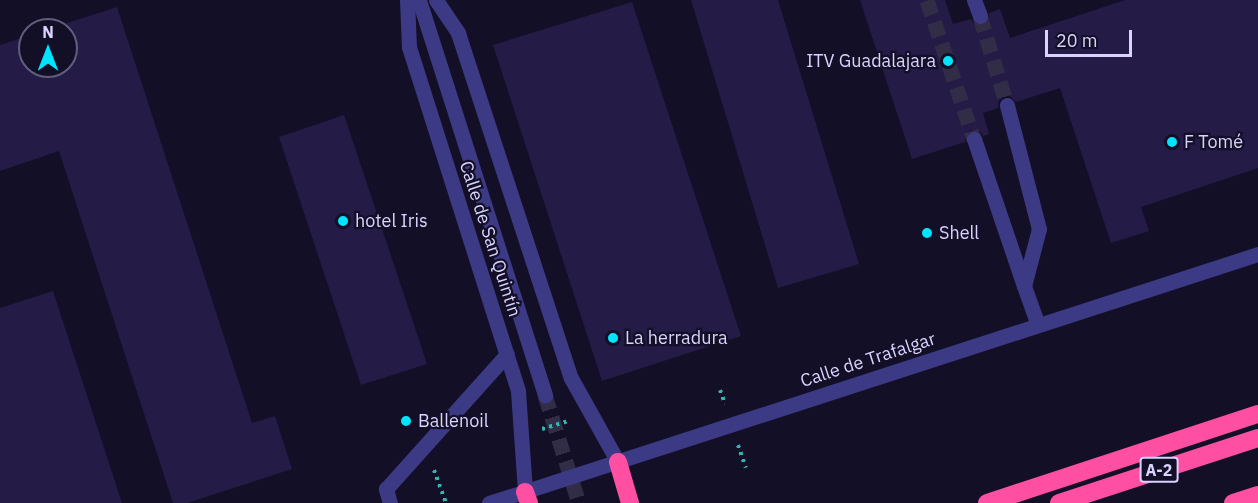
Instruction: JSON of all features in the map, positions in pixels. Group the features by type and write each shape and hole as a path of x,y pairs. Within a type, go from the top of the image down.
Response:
{"highway":[{"path":"987,503 1258,414"},
{"name":"A-2","path":"1059,503 1258,438"},
{"path":"618,462 630,503"},
{"path":"1233,503 1258,495"}],"street":[{"name":"Calle de San Quintín","path":"406,0 409,47 519,391 527,497"},
{"name":"Calle de San Quintín","path":"420,0 545,395"},
{"name":"Calle de San Quintín","path":"436,0 458,33 571,378 618,462"},
{"path":"974,0 980,16"},
{"path":"1007,105 1039,229 1024,286"},
{"path":"974,139 1038,325"},
{"name":"Calle de Trafalgar","path":"489,503 527,497 618,462 1258,254"},
{"path":"390,503 386,489 507,354"}],"path":[{"path":"521,435 592,415"},
{"path":"425,446 446,503"}],"building":[{"path":"691,0 778,0 859,264 778,288"},
{"path":"860,0 945,0 953,24 971,19 974,24 983,25 988,22 989,13 1000,9 1010,38 1125,0 1258,0 1258,168 1141,207 1149,231 1111,243 1060,88 1016,102 1010,96 1004,96 998,102 998,108 983,113 989,134 983,136 980,131 971,130 966,133 965,142 912,159"},
{"path":"632,2 741,336 602,381 493,45"},
{"path":"117,7 252,423 275,416 292,469 187,503 173,503 59,151 0,171 0,45 18,39 18,78 78,78 78,19"},
{"name":"hotel Iris","path":"344,115 427,364 361,385 279,137"},
{"path":"53,291 122,503 0,503 0,308"}],"tunnel":[{"path":"927,0 974,139"},
{"path":"980,16 1007,105"},
{"path":"545,395 579,503"}],"place":[{"name":"ITV Guadalajara","path":"948,61"},
{"name":"F Tomé","path":"1172,142"},
{"name":"hotel Iris","path":"343,221"},
{"name":"Shell","path":"927,233"},
{"name":"La herradura","path":"613,338"},
{"name":"Ballenoil","path":"406,421"}]}
